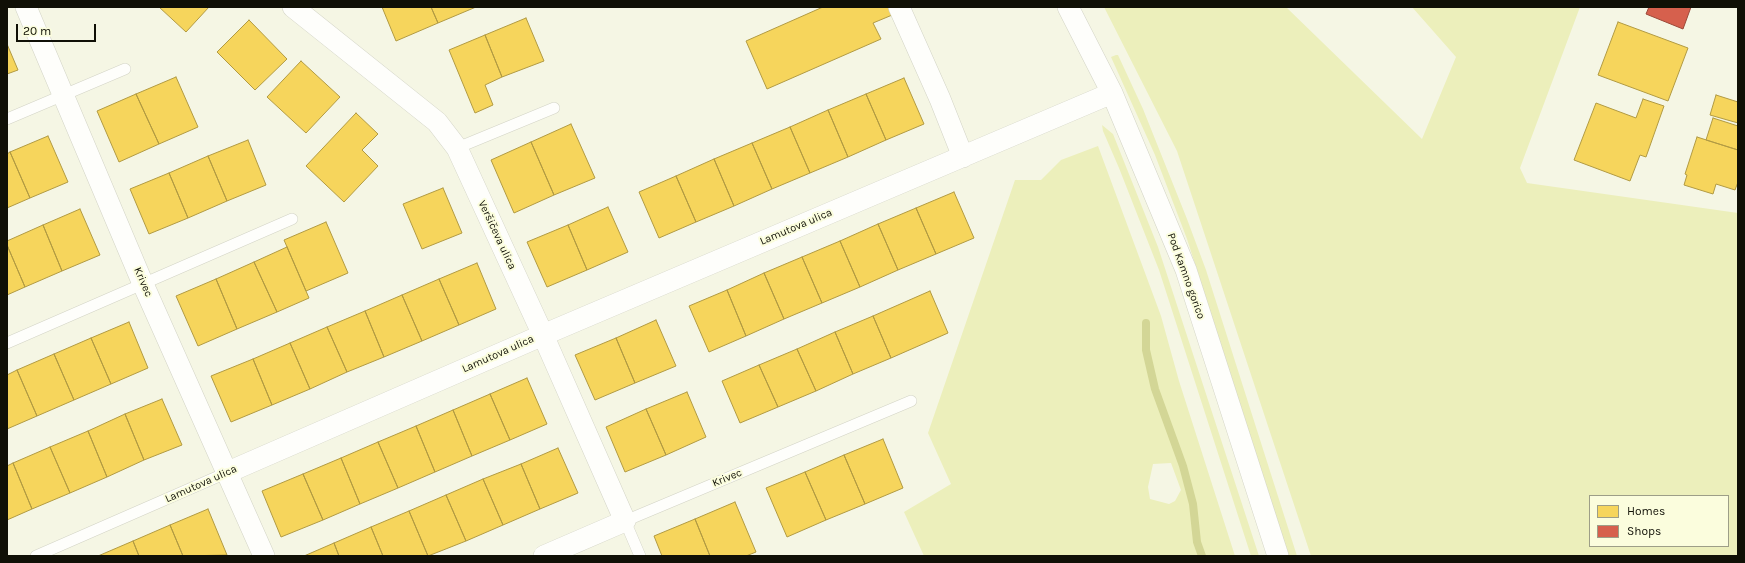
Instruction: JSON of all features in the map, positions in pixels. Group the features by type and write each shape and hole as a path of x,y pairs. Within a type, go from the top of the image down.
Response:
{"street":[{"name":"Krivec","path":"26,7 144,284 226,473 264,556"},
{"name":"Veršičeva ulica","path":"293,7 437,122 457,148 543,335 625,521"},
{"path":"899,7 940,99 963,157"},
{"name":"Pod Kamno gorico","path":"1068,7 1112,93 1186,270 1278,556"},
{"name":"Lamutova ulica","path":"226,473 543,335 1112,93"},
{"name":"Krivec","path":"544,556 625,521"}],"lane":[{"path":"7,119 125,69"},
{"path":"457,148 554,108"},
{"path":"7,344 292,219"},
{"name":"Krivec","path":"625,521 911,401"},
{"name":"Lamutova ulica","path":"36,556 226,473"},
{"path":"625,521 640,556"}],"green space":[{"path":"1104,7 1286,7 1422,139 1456,57 1412,7 1580,7 1520,168 1527,183 1738,213 1738,556 1311,556 1177,151"},
{"path":"1118,55 1143,109 1206,270 1297,556 1289,556 1187,239 1155,155 1111,57"},
{"path":"1102,125 1113,134 1158,247 1259,556 1251,556 1159,270 1103,131"},
{"path":"1098,146 1161,316 1179,381 1235,556 924,556 904,512 951,484 928,433 1015,180 1041,180 1061,160","holes":["1171,463 1181,490 1175,501 1169,504 1150,499 1148,487 1153,464"]}],"building: Homes":[{"path":"159,7 209,7 186,32"},
{"path":"382,7 431,7 438,23 396,41"},
{"path":"431,7 476,7 438,23"},
{"path":"823,7 894,7 897,13 873,23 881,39 767,89 746,41"},
{"path":"526,18 544,61 502,77 485,35"},
{"path":"249,20 287,59 255,90 217,52"},
{"path":"1618,22 1688,48 1668,101 1598,75"},
{"path":"485,35 502,77 485,85 493,105 475,113 449,50"},
{"path":"7,44 18,70 7,74"},
{"path":"301,61 340,97 306,133 267,97"},
{"path":"176,77 198,127 159,144 136,94"},
{"path":"904,78 924,124 886,140 866,94"},
{"path":"136,94 159,144 119,162 97,111"},
{"path":"866,94 886,140 848,157 828,110"},
{"path":"1716,95 1738,102 1738,123 1710,115"},
{"path":"1643,99 1664,106 1646,157 1640,155 1630,181 1574,160 1596,103 1636,118"},
{"path":"828,110 848,157 810,173 790,127"},
{"path":"356,113 378,134 362,150 378,166 344,202 306,166"},
{"path":"1713,118 1738,126 1738,150 1706,140"},
{"path":"571,124 595,178 554,195 531,142"},
{"path":"790,127 810,173 772,189 752,143"},
{"path":"48,136 68,182 30,198 10,152"},
{"path":"1697,137 1738,150 1738,182 1735,190 1716,184 1713,194 1684,185 1687,175 1685,174"},
{"path":"248,140 266,185 227,201 208,156"},
{"path":"531,142 554,195 514,213 491,160"},
{"path":"752,143 772,189 734,206 714,159"},
{"path":"10,152 30,198 7,208 7,154"},
{"path":"208,156 227,201 188,218 169,173"},
{"path":"714,159 734,206 696,222 676,176"},
{"path":"169,173 188,218 149,234 130,189"},
{"path":"676,176 696,222 659,238 639,192"},
{"path":"443,188 462,233 422,249 403,204"},
{"path":"954,192 974,238 936,254 916,208"},
{"path":"608,207 628,252 587,270 568,225"},
{"path":"916,208 936,254 898,270 878,224"},
{"path":"80,209 100,255 62,271 43,225"},
{"path":"326,222 348,273 306,291 284,240"},
{"path":"878,224 898,270 860,287 840,241"},
{"path":"43,225 62,271 25,287 7,245 7,241"},
{"path":"568,225 587,270 547,287 527,242"},
{"path":"840,241 860,287 822,303 802,257"},
{"path":"7,245 25,287 7,295"},
{"path":"287,247 309,298 277,312 254,262"},
{"path":"802,257 822,303 784,319 764,273"},
{"path":"254,262 277,312 237,329 216,279"},
{"path":"477,263 496,309 459,325 439,279"},
{"path":"764,273 784,319 746,336 727,290"},
{"path":"216,279 237,329 198,346 176,296"},
{"path":"439,279 459,325 422,341 402,295"},
{"path":"727,290 746,336 709,352 689,306"},
{"path":"930,291 948,333 891,358 873,316"},
{"path":"402,295 422,341 384,357 365,311"},
{"path":"365,311 384,357 347,372 327,327"},
{"path":"873,316 891,358 853,374 835,332"},
{"path":"656,320 676,366 635,383 616,338"},
{"path":"129,322 148,368 111,384 91,338"},
{"path":"327,327 347,372 310,389 290,343"},
{"path":"835,332 853,374 816,391 797,349"},
{"path":"91,338 111,384 74,400 54,354"},
{"path":"616,338 635,383 595,400 575,355"},
{"path":"290,343 310,389 272,405 253,359"},
{"path":"797,349 816,391 778,407 759,365"},
{"path":"54,354 74,400 37,416 17,370"},
{"path":"253,359 272,405 231,422 211,376"},
{"path":"759,365 778,407 740,423 722,381"},
{"path":"17,370 37,416 7,429 7,375"},
{"path":"527,378 547,424 510,440 490,394"},
{"path":"687,392 706,437 666,455 646,409"},
{"path":"490,394 510,440 472,456 453,410"},
{"path":"162,399 182,445 144,460 125,414"},
{"path":"646,409 666,455 625,472 606,427"},
{"path":"453,410 472,456 435,472 416,426"},
{"path":"125,414 144,460 107,477 88,431"},
{"path":"416,426 435,472 398,488 378,442"},
{"path":"88,431 107,477 70,493 50,447"},
{"path":"883,439 903,488 865,504 844,455"},
{"path":"378,442 398,488 360,504 341,458"},
{"path":"50,447 70,493 32,509 13,463"},
{"path":"558,448 578,493 540,509 521,464"},
{"path":"844,455 865,504 826,520 805,472"},
{"path":"341,458 360,504 323,520 303,474"},
{"path":"13,463 32,509 7,520 7,466"},
{"path":"521,464 540,509 503,525 483,479"},
{"path":"805,472 826,520 787,537 766,488"},
{"path":"303,474 323,520 281,537 262,491"},
{"path":"483,479 503,525 466,541 446,495"},
{"path":"446,495 466,541 428,556 409,511"},
{"path":"735,502 756,552 746,556 710,556 695,519"},
{"path":"208,509 227,555 183,556 170,525"},
{"path":"409,511 428,556 383,556 371,527"},
{"path":"695,519 710,556 662,556 654,536"},
{"path":"170,525 183,556 139,556 133,541"},
{"path":"371,527 383,556 339,556 334,543"},
{"path":"133,541 139,556 98,556"},
{"path":"334,543 339,556 304,556"}],"building: Shops":[{"path":"1649,7 1691,7 1683,29 1646,14"}],"waterway":[{"path":"1146,323 1146,350 1155,389 1183,466 1193,504 1197,542 1202,556"}]}
